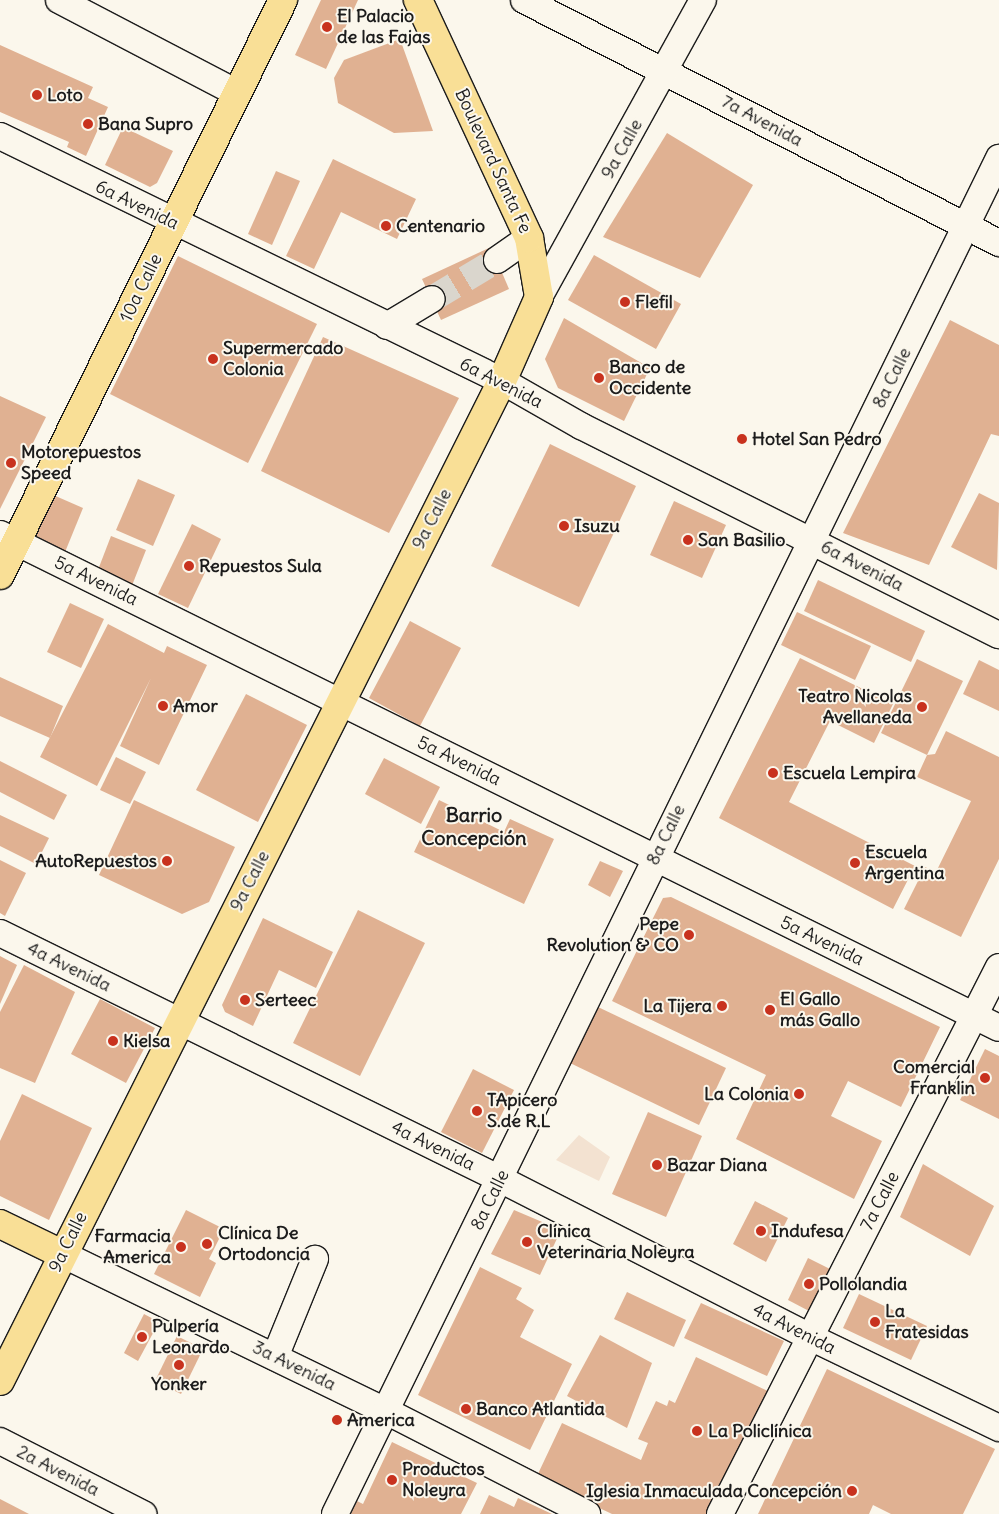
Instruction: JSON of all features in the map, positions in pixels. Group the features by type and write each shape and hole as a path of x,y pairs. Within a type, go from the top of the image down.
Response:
{"main road":[{"name":"10a Calle","path":"0,575 8,538 173,223 283,0"},
{"name":"Boulevard Santa Fe","path":"418,0 529,238 539,297"},
{"path":"502,381 539,297"},
{"name":"9a Calle","path":"0,1381 62,1254 502,381"},
{"name":"3a Avenida","path":"0,1224 62,1254"}],"street":[{"path":"59,0 237,93"},
{"name":"7a Avenida","path":"524,0 665,70 999,243"},
{"name":"9a Calle","path":"539,297 703,0"},
{"name":"6a Avenida","path":"0,136 173,223 502,381 581,426 999,635"},
{"name":"8a Calle","path":"335,1514 655,858 813,542 999,158"},
{"path":"497,260 529,238"},
{"path":"387,326 432,299"},
{"name":"5a Avenida","path":"8,538 999,1028"},
{"name":"4a Avenida","path":"0,933 500,1179 810,1337 999,1428"},
{"name":"7a Calle","path":"720,1514 999,967"},
{"name":"3a Avenida","path":"62,1254 386,1411 586,1514"},
{"path":"275,1357 315,1259"},
{"name":"2a Avenida","path":"0,1441 143,1514"}],"shaded area":[{"path":"579,1135 610,1157 599,1181 556,1160"}],"building":[{"name":"El Palacio de las Fajas","path":"321,0 358,0 326,69 295,55"},
{"path":"400,39 433,131 394,133 338,103 334,78 344,60"},
{"path":"0,45 93,87 88,98 108,107 86,156 67,147 69,142 0,112"},
{"path":"123,127 173,151 157,183 150,187 105,165"},
{"path":"667,133 753,185 700,278 603,237"},
{"name":"Centenario","path":"333,159 416,199 397,239 341,212 314,269 286,256"},
{"path":"276,171 300,181 272,245 248,234"},
{"path":"491,247 509,289 441,320 422,279"},
{"name":"Flefil","path":"594,255 681,304 656,349 568,300"},
{"name":"Supermercado Colonia","path":"178,256 317,324 248,463 110,394"},
{"name":"Banco de Occidente","path":"564,318 650,368 624,421 558,388 545,359"},
{"path":"950,320 999,345 999,436 991,434 929,565 843,533"},
{"path":"323,337 459,398 389,533 261,471"},
{"name":"Motorepuestos Speed","path":"0,396 46,417 0,509"},
{"name":"Isuzu","path":"550,444 636,486 579,607 491,566"},
{"path":"138,479 175,495 153,546 116,530"},
{"path":"979,493 999,503 997,570 951,547"},
{"path":"51,494 83,508 63,557 30,543"},
{"name":"San Basilio","path":"674,501 726,525 702,578 650,555"},
{"name":"Repuestos Sula","path":"192,524 221,539 188,608 158,594"},
{"path":"111,536 146,550 131,588 96,575"},
{"path":"818,580 925,631 911,662 804,611"},
{"path":"70,603 104,619 81,668 47,652"},
{"path":"797,612 871,646 855,680 781,645"},
{"path":"410,621 461,648 420,726 369,698"},
{"path":"108,624 164,653 167,646 207,665 159,765 120,746 151,678 97,786 40,757"},
{"name":"Escuela Lempira","path":"800,658 893,704 874,743 830,721 789,802 915,866 893,909 719,818"},
{"name":"Teatro Nicolas Avellaneda","path":"917,659 963,681 927,755 881,733"},
{"path":"979,660 999,670 999,711 963,694"},
{"path":"0,677 63,706 50,738 0,716"},
{"path":"246,694 307,725 258,822 196,790"},
{"path":"946,731 999,757 999,859 961,937 904,909 925,867 936,872 971,801 917,777 927,755 935,754"},
{"path":"116,757 146,772 130,804 100,790"},
{"path":"384,758 440,787 421,824 365,794"},
{"path":"0,761 67,795 54,820 0,792"},
{"name":"AutoRepuestos","path":"134,800 235,847 209,902 182,914 99,875"},
{"path":"439,800 504,832 510,819 554,839 524,904 414,852"},
{"path":"0,815 49,838 36,864 0,846"},
{"path":"0,860 26,873 5,916 0,913"},
{"path":"600,861 623,871 610,897 588,885"},
{"path":"671,897 940,1027 901,1107 848,1081 831,1116 882,1141 854,1199 736,1139 766,1075 612,1001 663,898"},
{"path":"358,910 425,943 360,1076 293,1043"},
{"path":"263,918 333,952 316,988 279,970 253,1026 225,1012 222,1005"},
{"path":"0,956 17,965 0,1004"},
{"path":"24,965 75,992 35,1083 0,1068 0,1012"},
{"name":"Kielsa","path":"100,999 155,1028 126,1083 71,1054"},
{"path":"598,1007 726,1068 699,1125 570,1063"},
{"name":"Comercial Franklin","path":"985,1049 999,1056 999,1119 960,1100"},
{"name":"TApicero S.de R.L","path":"473,1069 514,1090 482,1153 441,1132"},
{"path":"22,1094 92,1128 49,1220 0,1196 0,1141"},
{"name":"Bazar Diana","path":"648,1112 702,1136 666,1217 612,1194"},
{"path":"923,1164 994,1206 970,1256 900,1217"},
{"name":"Indufesa","path":"755,1201 788,1218 766,1262 733,1244"},
{"path":"186,1210 224,1229 209,1259 216,1263 200,1297 154,1274"},
{"name":"Clínica Veterinaria Noleyra","path":"514,1210 561,1230 540,1275 491,1254"},
{"name":"Pollolandia","path":"808,1258 830,1269 809,1311 788,1300"},
{"path":"480,1267 522,1288 516,1299 534,1310 520,1337 572,1364 530,1450 418,1395"},
{"path":"627,1292 686,1320 674,1347 614,1319"},
{"name":"La Fratesidas","path":"859,1294 927,1326 911,1360 843,1328"},
{"path":"701,1303 784,1341 767,1376 684,1338"},
{"name":"Pulpería Leonardo","path":"144,1314 159,1322 138,1361 124,1353"},
{"path":"600,1335 652,1363 627,1428 567,1396"},
{"name":"Yonker","path":"177,1336 203,1349 181,1394 155,1381"},
{"name":"La Policlínica","path":"696,1357 770,1392 720,1514 612,1514 536,1478 562,1423 641,1460 648,1443 638,1439 656,1401 667,1406 669,1400 675,1403"},
{"path":"827,1369 995,1449 963,1514 891,1514 873,1505 869,1514 758,1514"},
{"path":"392,1442 477,1483 461,1514 351,1514 357,1501 363,1504"},
{"path":"489,1495 514,1507 518,1498 552,1514 480,1514"},
{"path":"0,1499 29,1514 0,1514"}],"tunnel":[{"path":"432,299 497,260"}],"place":[{"name":"El Palacio de las Fajas","path":"327,27"},
{"name":"Loto","path":"37,95"},
{"name":"Bana Supro","path":"88,124"},
{"name":"Centenario","path":"386,226"},
{"name":"Flefil","path":"625,302"},
{"name":"Supermercado Colonia","path":"213,359"},
{"name":"Banco de Occidente","path":"599,378"},
{"name":"Hotel San Pedro","path":"742,439"},
{"name":"Motorepuestos Speed","path":"11,463"},
{"name":"Isuzu","path":"564,526"},
{"name":"San Basilio","path":"688,540"},
{"name":"Repuestos Sula","path":"189,566"},
{"name":"Amor","path":"163,706"},
{"name":"Teatro Nicolas Avellaneda","path":"922,707"},
{"name":"Escuela Lempira","path":"773,773"},
{"name":"AutoRepuestos","path":"167,861"},
{"name":"Escuela Argentina","path":"855,863"},
{"name":"Pepe Revolution & CO","path":"689,935"},
{"name":"Serteec","path":"245,1000"},
{"name":"La Tijera","path":"722,1006"},
{"name":"El Gallo más Gallo","path":"770,1010"},
{"name":"Kielsa","path":"113,1041"},
{"name":"Comercial Franklin","path":"985,1078"},
{"name":"La Colonia","path":"799,1094"},
{"name":"TApicero S.de R.L","path":"477,1111"},
{"name":"Bazar Diana","path":"657,1165"},
{"name":"Indufesa","path":"761,1231"},
{"name":"Clínica Veterinaria Noleyra","path":"527,1242"},
{"name":"Clínica De Ortodoncia","path":"207,1244"},
{"name":"Farmacia America","path":"181,1247"},
{"name":"Pollolandia","path":"809,1284"},
{"name":"La Fratesidas","path":"875,1322"},
{"name":"Pulpería Leonardo","path":"142,1337"},
{"name":"Yonker","path":"179,1365"},
{"name":"Banco Atlantida","path":"466,1409"},
{"name":"America","path":"337,1420"},
{"name":"La Policlínica","path":"697,1431"},
{"name":"Productos Noleyra","path":"392,1480"},
{"name":"Iglesia Inmaculada Concepción","path":"852,1491"}],"district":[{"name":"Barrio Concepción","path":"474,826"}]}
